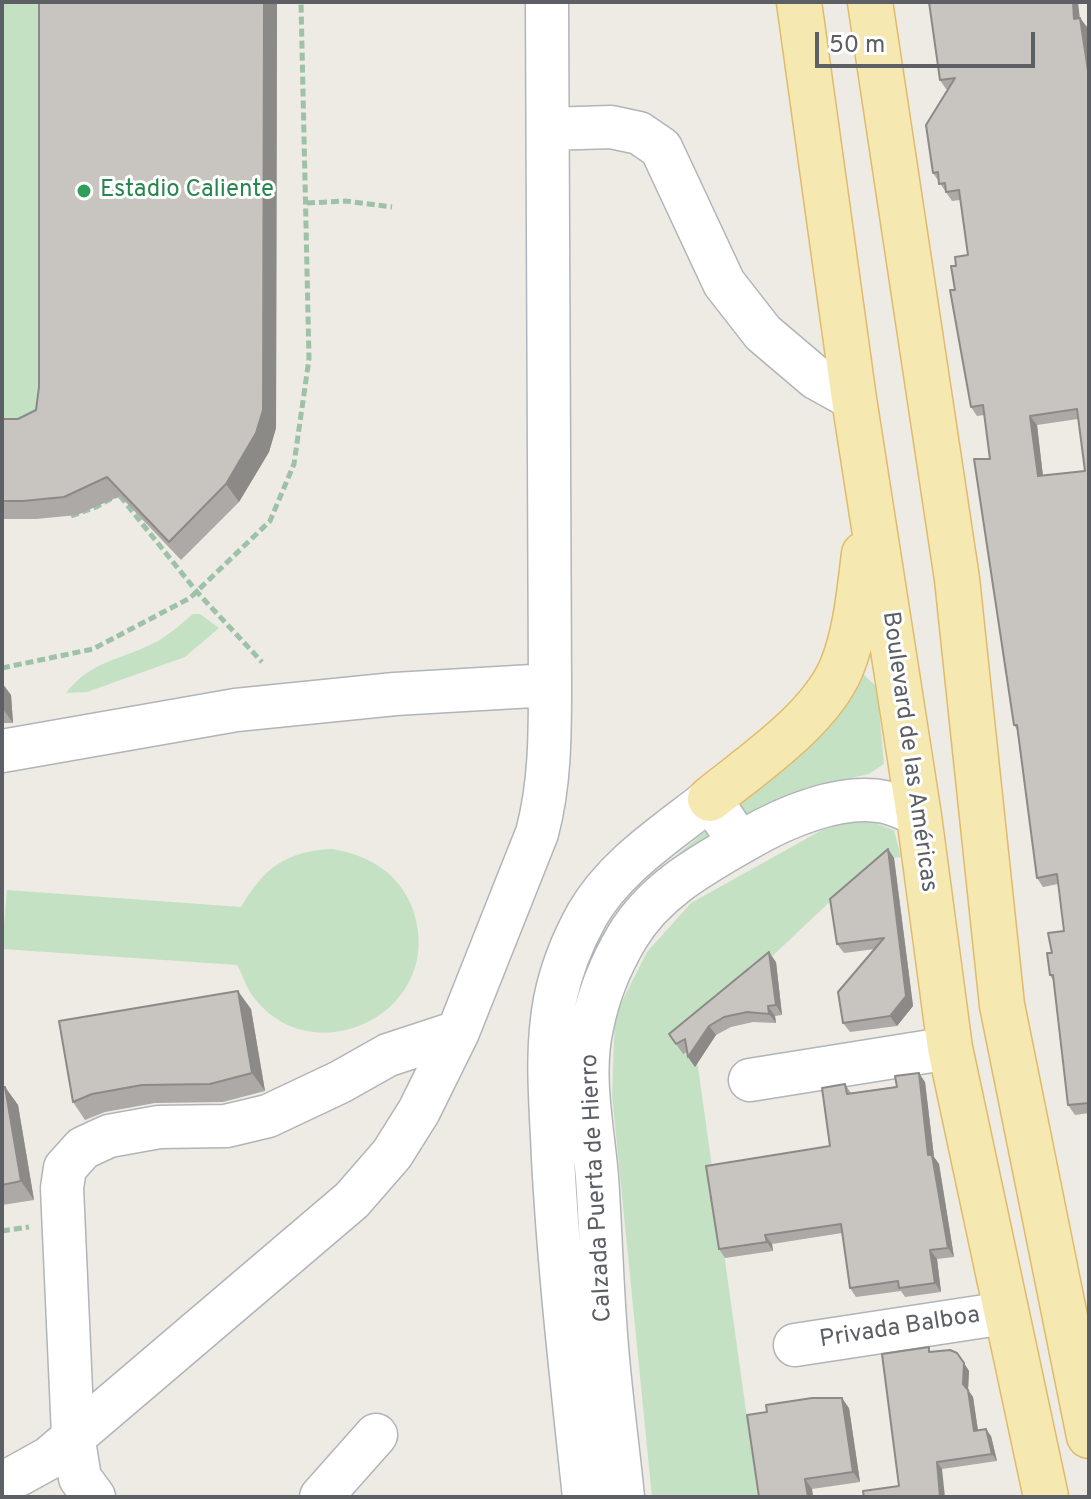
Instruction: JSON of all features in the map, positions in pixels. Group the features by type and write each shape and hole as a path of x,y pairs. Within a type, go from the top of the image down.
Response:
{"main road":[{"name":"Boulevard de las Américas","path":"799,2 854,399 919,816 950,1048 1046,1497"},
{"path":"870,2 957,579 1002,1005 1089,1436"},
{"path":"710,799 818,705 840,671 854,630 871,508"}],"street":[{"path":"2,1484 49,1458 352,1200 392,1154 419,1111 458,1032 537,833 543,811 550,749 547,2"},
{"path":"548,129 611,127 639,133 661,148 724,283 763,333 816,378 854,399"},
{"path":"2,751 236,710 395,694 550,685"},
{"path":"710,799 740,843"},
{"name":"Calzada Puerta de Hierro","path":"623,1497 597,1438 559,1262 549,1049 555,1001 566,956 588,912 618,874 710,799"},
{"name":"Calzada Puerta de Hierro","path":"584,1497 597,1438 607,1345 588,1058 592,1027 606,980 628,936 658,897 687,875 740,843 796,815 840,802 882,801 919,816"},
{"path":"94,1497 80,1478 73,1435 62,1188 65,1168 83,1148 109,1136 159,1127 226,1126 268,1116 388,1055 458,1032"},
{"path":"750,1080 950,1048"},
{"name":"Privada Balboa","path":"795,1345 1005,1313"},
{"path":"321,1497 376,1435"}],"path":[{"path":"2,668 93,649 190,598 270,521 294,464 309,359 301,2"},
{"path":"307,203 346,201 392,207"},
{"path":"63,516 77,515 120,496 128,485"},
{"path":"120,496 197,592 262,662"}],"green space":[{"name":"Estadio Caliente","path":"2,2 167,2 120,496 77,515 2,519"},
{"path":"193,614 200,614 219,628 185,657 87,692 66,693 85,674 158,641"},
{"path":"863,674 877,687 884,764 869,774 806,788 671,860 793,757"},
{"path":"862,818 894,830 901,857 873,861 693,1031 758,1497 652,1497 612,1095 615,1015 647,952 691,903 822,830"},
{"path":"332,849 369,861 399,884 412,907 419,945 411,977 393,1004 367,1022 337,1032 305,1031 275,1018 250,992 237,965 2,949 7,890 241,907 258,882 278,864 302,853"}],"building":[{"path":"39,2 264,2 263,410 256,433 226,484 169,542 107,477 64,497 2,501 2,419 18,419 36,410 39,387"},
{"path":"929,2 1073,2 1074,19 1080,18 1089,77 1089,1103 1068,1105 1053,975 1050,975 1047,953 1052,953 1048,933 1064,931 1057,874 1037,878 1017,725 1014,725 974,459 990,459 983,405 971,407 950,290 955,290 951,266 956,266 955,257 968,255 959,190 946,192 945,183 939,184 938,172 933,173 926,125 955,78 940,80","holes":["1077,409 1085,471 1038,476 1030,416"]},
{"path":"888,849 906,996 890,1016 843,1023 838,992 884,938 837,944 830,899"},
{"path":"769,952 776,1005 768,1006 769,1014 747,1012 724,1017 709,1026 688,1057 685,1039 676,1044 669,1034"},
{"path":"238,991 252,1073 210,1084 142,1085 92,1094 73,1102 59,1021"},
{"path":"919,1073 928,1155 932,1155 948,1248 930,1250 935,1283 899,1288 898,1281 850,1288 841,1224 765,1235 767,1242 719,1249 706,1166 830,1146 822,1088 845,1084 847,1094 897,1087 895,1076"},
{"path":"2,1087 5,1087 21,1181 2,1185"},
{"path":"929,1347 929,1352 950,1350 957,1353 964,1363 963,1384 968,1390 974,1431 986,1429 992,1454 937,1462 940,1497 864,1497 863,1491 899,1486 882,1354"},
{"path":"812,1398 842,1398 853,1472 805,1479 808,1497 759,1497 747,1415 767,1412 766,1405"}],"place":[{"name":"Estadio Caliente","path":"84,191"}]}
